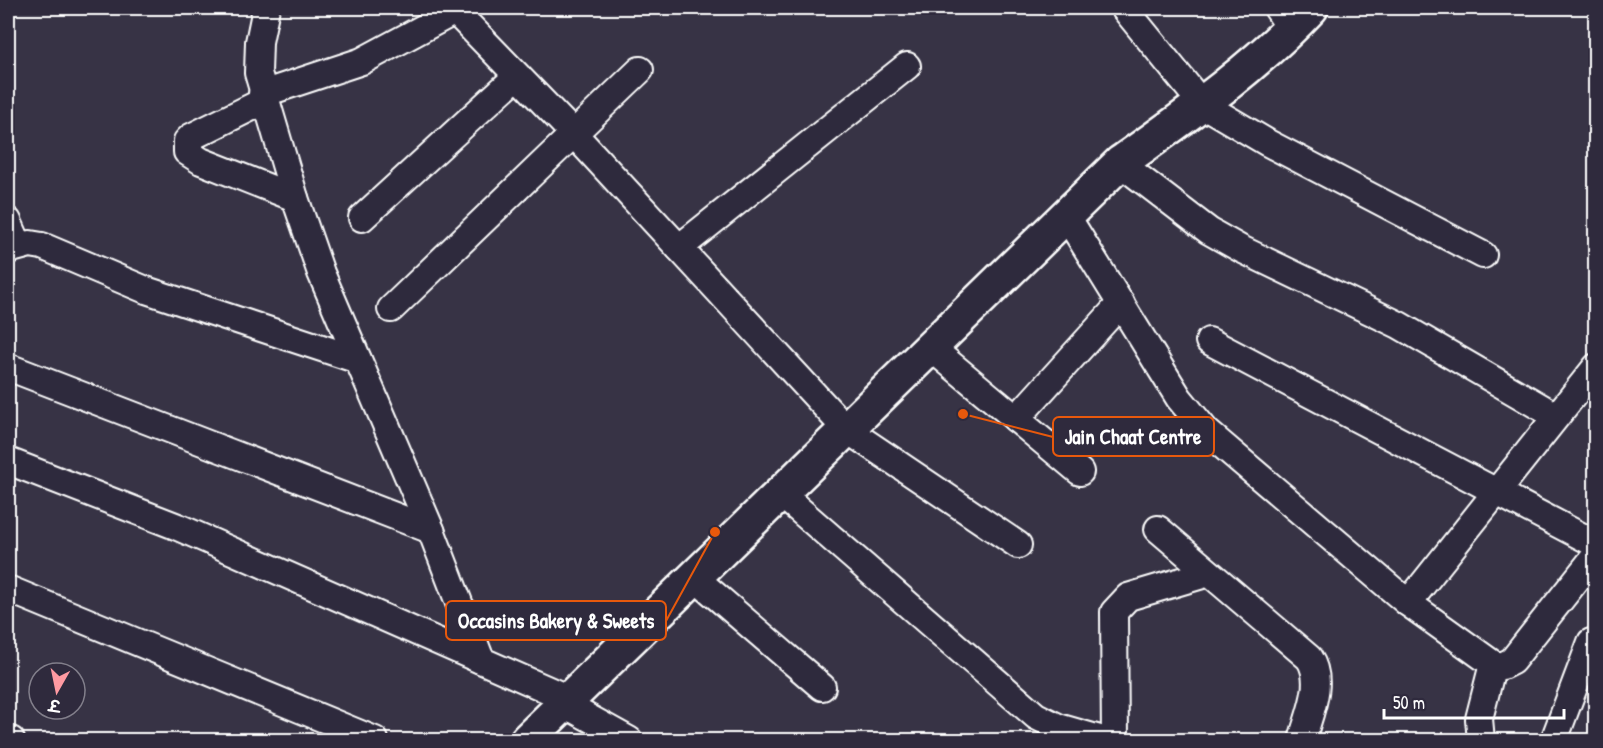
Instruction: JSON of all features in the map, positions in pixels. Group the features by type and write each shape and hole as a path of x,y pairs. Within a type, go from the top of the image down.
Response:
{"highway":[{"path":"527,741 1120,163 1202,104 1293,14"}],"street":[{"path":"266,8 258,57 263,98 295,198 321,273 431,530 481,660"},
{"path":"1124,8 1202,104 1268,143 1483,255"},
{"path":"295,198 201,161 187,152 187,141 263,98 362,62 453,9 572,132 846,429 1018,545"},
{"path":"679,248 907,66"},
{"path":"391,309 572,132 640,70"},
{"path":"362,218 517,76"},
{"path":"1120,163 1209,231 1241,249 1398,325 1556,416"},
{"path":"1066,215 1179,398 1207,432 1408,603 1493,664 1502,666 1512,661 1596,555"},
{"path":"8,221 13,248 42,246 146,290 358,360"},
{"path":"1016,419 1120,303"},
{"path":"1209,340 1596,544"},
{"path":"930,347 1080,472"},
{"path":"8,367 431,530"},
{"path":"1408,603 1596,367"},
{"path":"8,461 178,527 481,660 567,702 629,741"},
{"path":"780,493 1036,716 1058,727 1104,741"},
{"path":"1158,529 1309,658 1316,668 1318,679 1302,741"},
{"path":"1116,741 1114,612 1128,597 1209,573"},
{"path":"694,577 822,687"},
{"path":"8,589 375,741"},
{"path":"1554,741 1591,642"},
{"path":"1482,741 1479,719 1493,664"}],"place":[{"name":"Jain Chaat Centre","path":"963,414"},
{"name":"Occasins Bakery & Sweets","path":"715,532"}]}
